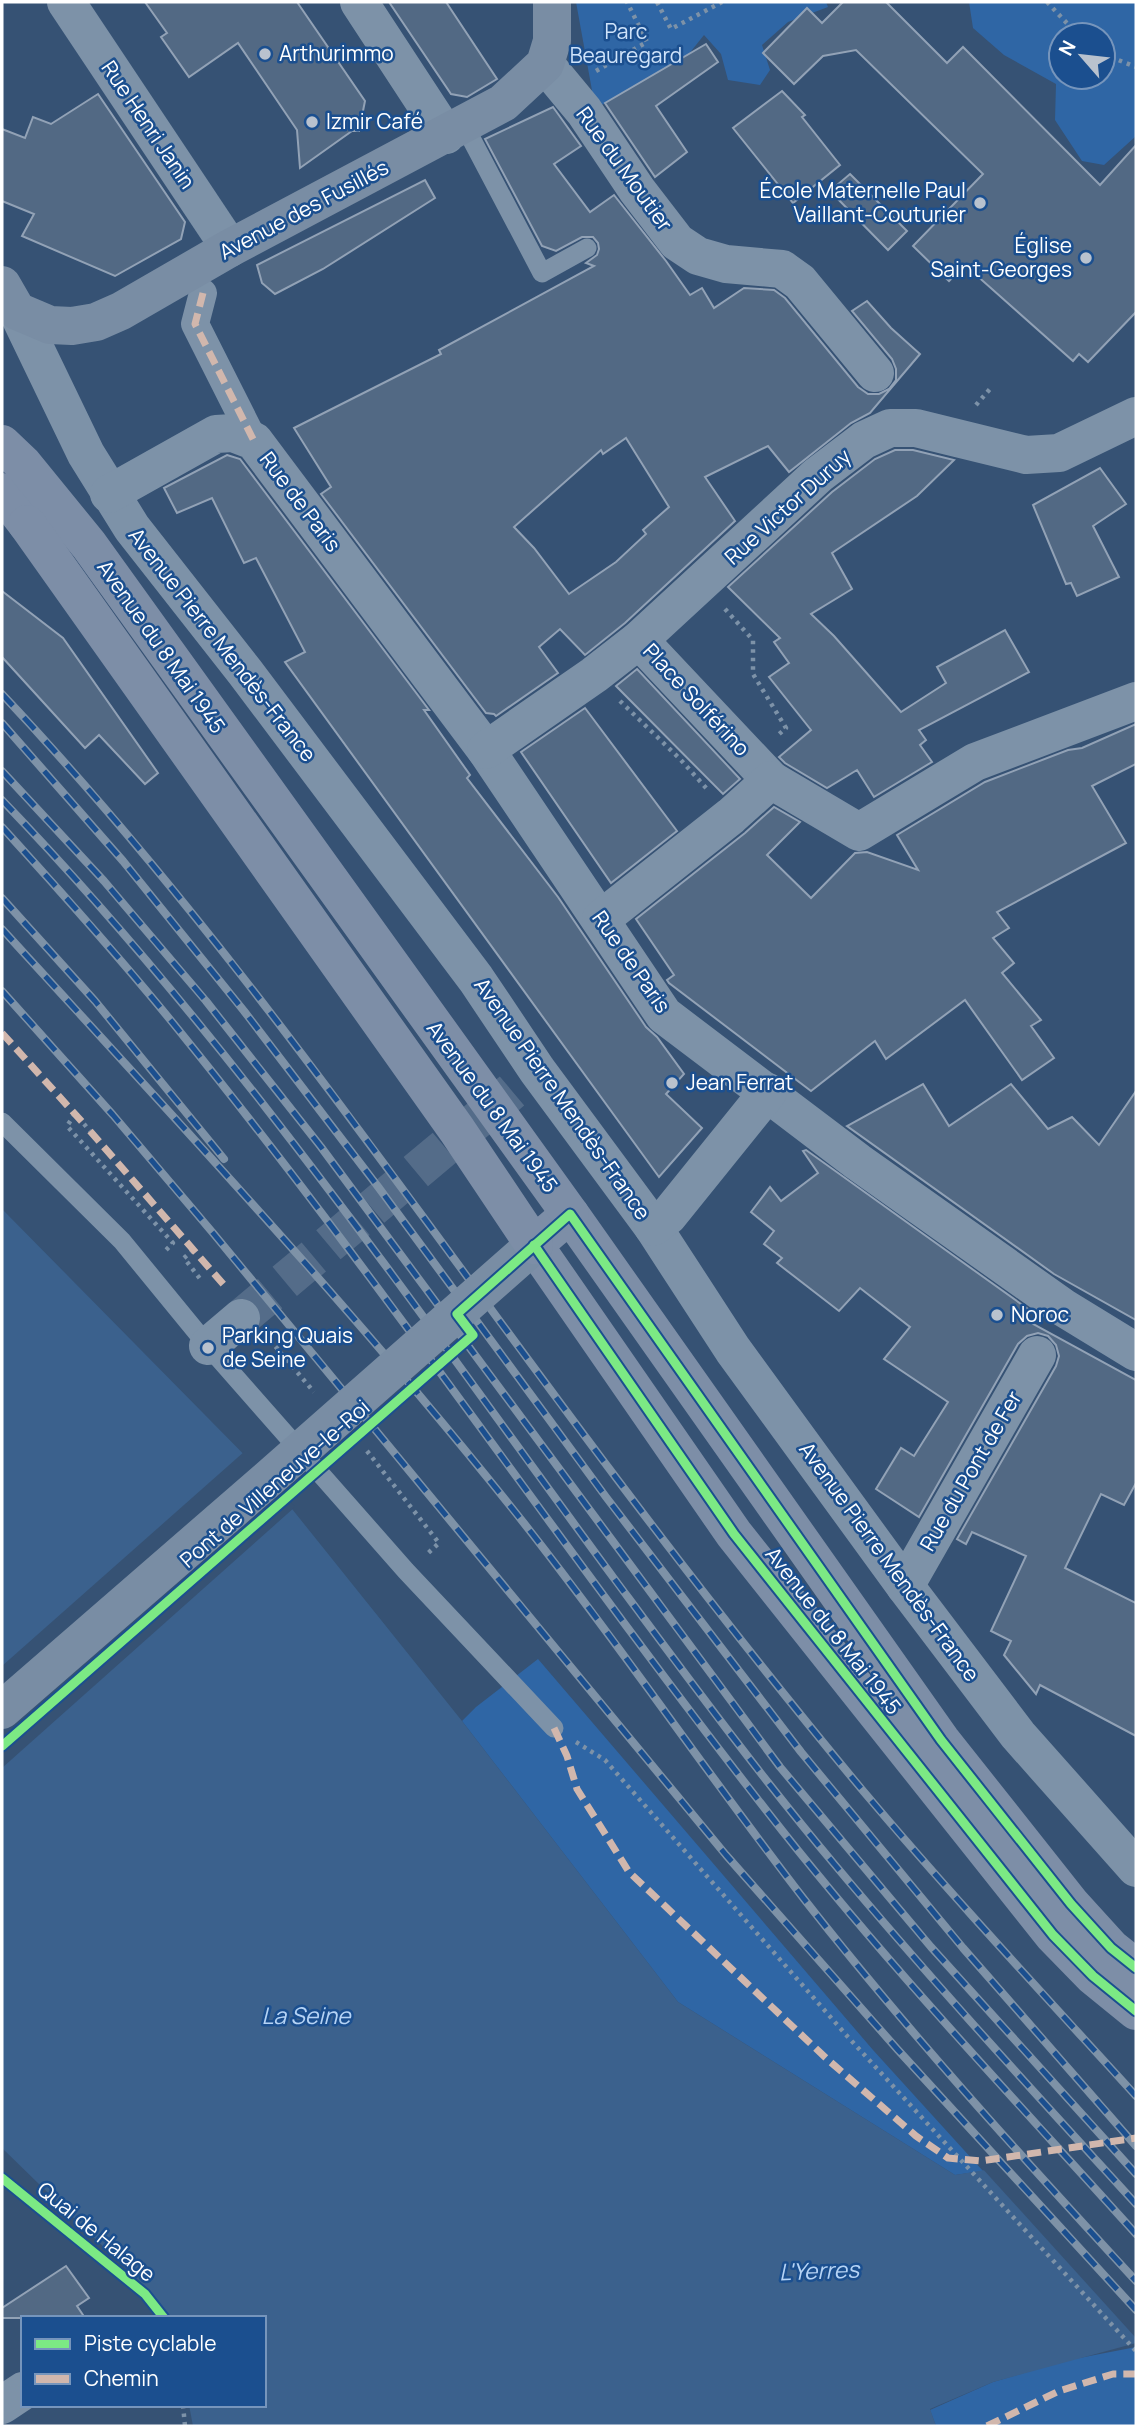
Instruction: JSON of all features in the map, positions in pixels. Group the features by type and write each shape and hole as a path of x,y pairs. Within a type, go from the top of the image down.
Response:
{"main road":[{"path":"545,64 552,41 552,2"},
{"name":"Avenue des Fusillés","path":"23,307 72,326 96,323 230,248 503,103 545,64"},
{"name":"Avenue du 8 Mai 1945","path":"2,444 30,472 89,545 570,1214 585,1239 941,1740 1114,1964 1136,2011"},
{"name":"Avenue du 8 Mai 1945","path":"2,492 449,1118 734,1534 1053,1935 1114,1964"},
{"path":"534,1245 570,1214"},
{"name":"Pont de Villeneuve-le-Roi","path":"2,1710 534,1245"}],"street":[{"name":"Rue Henri Janin","path":"66,2 230,248"},
{"path":"359,2 455,130"},
{"name":"Rue du Moutier","path":"545,64 584,111 637,190 677,242 698,256 726,264 782,269 800,282 875,373"},
{"name":"Rue de Paris","path":"203,293 195,324 254,442 486,750 664,1015 858,1162 1064,1308 1136,1352"},
{"name":"Avenue Pierre Mendès-France","path":"23,307 61,405 109,494 132,528 245,671 476,979 525,1081 653,1227 733,1350 905,1586 1018,1735 1136,1868"},
{"name":"Rue Victor Duruy","path":"486,750 594,675 639,640 818,475 864,440 890,428 916,428 1026,455 1059,453 1136,416"},
{"name":"Rue de Paris","path":"109,494 216,434 233,433 254,442"},
{"name":"Place Solférino","path":"639,640 762,770"},
{"path":"601,919 731,816 762,770 859,832 975,762 1136,701"},
{"path":"653,1227 668,1216 768,1092"},
{"path":"208,1346 253,1327"},
{"name":"Rue du Pont de Fer","path":"905,1586 1037,1355"},
{"path":"2,2405 21,2391"}],"lane":[{"path":"455,130 542,273 587,248"},
{"path":"2,1122 122,1241 208,1346 406,1571 554,1728"}],"path":[{"path":"590,74 647,42 627,2"},
{"path":"657,2 671,29 722,2"},
{"path":"1047,2 1065,21"},
{"path":"1117,60 1136,68"},
{"path":"594,675 680,759 731,816"},
{"path":"75,1114 67,1126 173,1243 155,1264 147,1269"},
{"path":"84,1124 90,1130"},
{"path":"193,1250 184,1258 201,1280"},
{"path":"253,1327 316,1395"},
{"path":"367,1451 439,1543"},
{"path":"554,1728 605,1760 848,2037 1136,2351"},
{"path":"183,2407 185,2426"}],"green space":[{"name":"Parc Beauregard","path":"576,2 826,2 828,7 788,22 762,45 770,70 760,85 728,80 721,54 704,35 688,55 615,100 595,107"},
{"path":"969,2 1136,2 1136,136 1104,165 1082,161 1055,120 1056,91 1117,91 1117,21 1047,21 1047,79 1004,55 973,28"},
{"path":"538,1659 873,2050 983,2171 955,2175 678,2002 462,1721"},
{"path":"1136,2347 1136,2426 936,2426 930,2410 993,2382 1069,2360"}],"water":[{"name":"La Seine","path":"2,1209 268,1479 462,1721 678,2002 955,2175 1136,2145 1136,2343 993,2382 930,2409 936,2426 193,2426 189,2407 266,2407 266,2316 169,2316 153,2295 2,2148"}],"pier":[{"path":"245,1451 295,1507 2,1768 2,1666"},
{"path":"1136,2141 1136,2338 981,2167"}],"building":[{"path":"145,2 297,2 365,101 359,131 352,131 300,168 297,130 238,43 189,77 161,37 167,33"},
{"path":"389,2 446,2 497,79 467,97 451,94"},
{"path":"843,2 886,2 947,63 963,47 1100,185 1136,145 1136,312 1088,362 1079,354 1073,361 965,265 949,281 913,246 983,174 856,50 823,56 794,84 763,53 807,8 822,23"},
{"path":"706,44 718,62 656,106 687,152 655,177 605,103"},
{"path":"782,91 805,115 802,117 840,165 793,203 733,128"},
{"path":"98,94 185,222 181,239 115,276 22,236 34,214 2,201 2,129 25,138 33,117 51,124"},
{"path":"553,107 581,146 554,164 590,212 614,195 690,295 702,288 714,308 744,288 774,290 785,298 858,387 868,394 879,394 889,389 896,380 896,369 892,359 852,311 867,301 891,328 920,354 870,413 851,423 789,472 768,446 705,477 735,521 625,623 585,655 560,629 539,647 558,673 496,716 486,713 321,494 331,487 294,428 441,354 439,350 594,266 586,263 597,255 599,249 593,237 582,237 556,251 542,246 485,139","holes":["626,438 669,507 643,530 646,534 616,562 569,594 534,548 514,527 601,450 603,454"]},
{"path":"850,174 907,231 888,250 830,191"},
{"path":"425,180 435,198 323,269 275,294 262,283 257,265"},
{"path":"895,450 913,450 954,460 917,496 832,553 852,589 811,614 901,712 946,683 937,667 1005,630 1029,672 919,730 926,740 920,745 932,762 874,797 857,770 827,788 779,757 811,730 769,677 789,663 774,642 780,638 728,587 832,492 875,459"},
{"path":"227,455 240,459 429,710 424,710 470,775 467,778 558,897 646,1027 657,1037 684,1074 666,1094 702,1128 659,1177 285,662 305,652 256,558 244,563 212,498 177,513 164,488"},
{"path":"1100,468 1126,504 1093,526 1119,577 1077,596 1071,583 1066,584 1033,505"},
{"path":"2,591 63,638 158,773 145,784 99,735 85,748 2,657"},
{"path":"637,669 740,779 723,794 616,686"},
{"path":"585,708 677,831 611,883 521,752"},
{"path":"1136,724 1136,764 1092,786 1126,843 997,912 1009,928 993,938 1014,963 1002,973 1041,1020 1031,1026 1054,1058 1022,1080 965,1000 886,1059 875,1041 811,1091 669,983 667,980 674,975 636,919 774,807 800,822 767,855 811,898 855,853 867,852 918,870 897,835 985,782 1068,750 1082,748"},
{"path":"923,1084 949,1126 1011,1084 1048,1129 1072,1117 1099,1145 1136,1091 1136,1320 1054,1274 847,1126"},
{"path":"806,1150 1028,1309 1022,1318 1136,1380 1136,1483 1124,1505 1101,1494 1065,1568 1136,1603 1136,1736 1040,1685 1036,1694 1004,1655 1011,1641 991,1631 1026,1556 972,1532 966,1544 957,1539 1056,1366 1059,1356 1056,1345 1048,1336 1038,1333 1027,1336 1018,1344 919,1517 876,1489 901,1448 914,1456 948,1402 884,1359 910,1327 860,1288 839,1311 777,1263 782,1258 764,1244 774,1231 751,1212 770,1187 781,1201 818,1173 803,1151"},
{"path":"66,2266 89,2298 77,2306 84,2316 2,2318 2,2308"}],"tunnel":[{"path":"241,1318 512,1091"}],"railway":[{"path":"2,694 86,787 244,979 617,1479 801,1715 931,1869 1136,2096"},
{"path":"2,723 123,861 244,1011 379,1188 606,1497 801,1752 963,1948 1136,2146"},
{"path":"2,771 104,881 206,1001 321,1147 780,1767 931,1947 1136,2174"},
{"path":"2,800 86,891 245,1081 394,1277 694,1686 806,1830 946,1994 1136,2204"},
{"path":"2,827 138,980 257,1128 619,1616 810,1865 947,2025 1136,2234"},
{"path":"2,898 95,1001 224,1159"},
{"path":"2,929 268,1221 461,1445 559,1568 768,1852 843,1949 966,2093 1136,2281"},
{"path":"2,991 113,1115 213,1233 726,1855 898,2050 1136,2310"}],"marked path":[{"path":"203,293 195,324 254,441"},
{"path":"2,1033 84,1124"},
{"path":"90,1131 224,1285"},
{"path":"554,1728 567,1756 577,1789 629,1872 827,2059 916,2136 948,2158 981,2161 1136,2138"},
{"path":"987,2426 1059,2391 1113,2374 1136,2374"}],"cycle path":[{"path":"2,1746 473,1335 457,1314 570,1214 941,1740 1071,1904 1111,1948 1136,1968"},
{"path":"534,1245 734,1534 1053,1935 1093,1976 1136,2011"},
{"name":"Quai de Halage","path":"2,2178 145,2294 162,2316"}],"place":[{"name":"Arthurimmo","path":"265,54"},
{"name":"Izmir Café","path":"312,122"},
{"name":"École Maternelle Paul Vaillant-Couturier","path":"980,203"},
{"name":"Église Saint-Georges","path":"1086,258"},
{"name":"Jean Ferrat","path":"672,1083"},
{"name":"Noroc","path":"997,1315"},
{"name":"Parking Quais de Seine","path":"208,1348"}],"water label":[{"name":"L'Yerres","path":"819,2271"}]}
